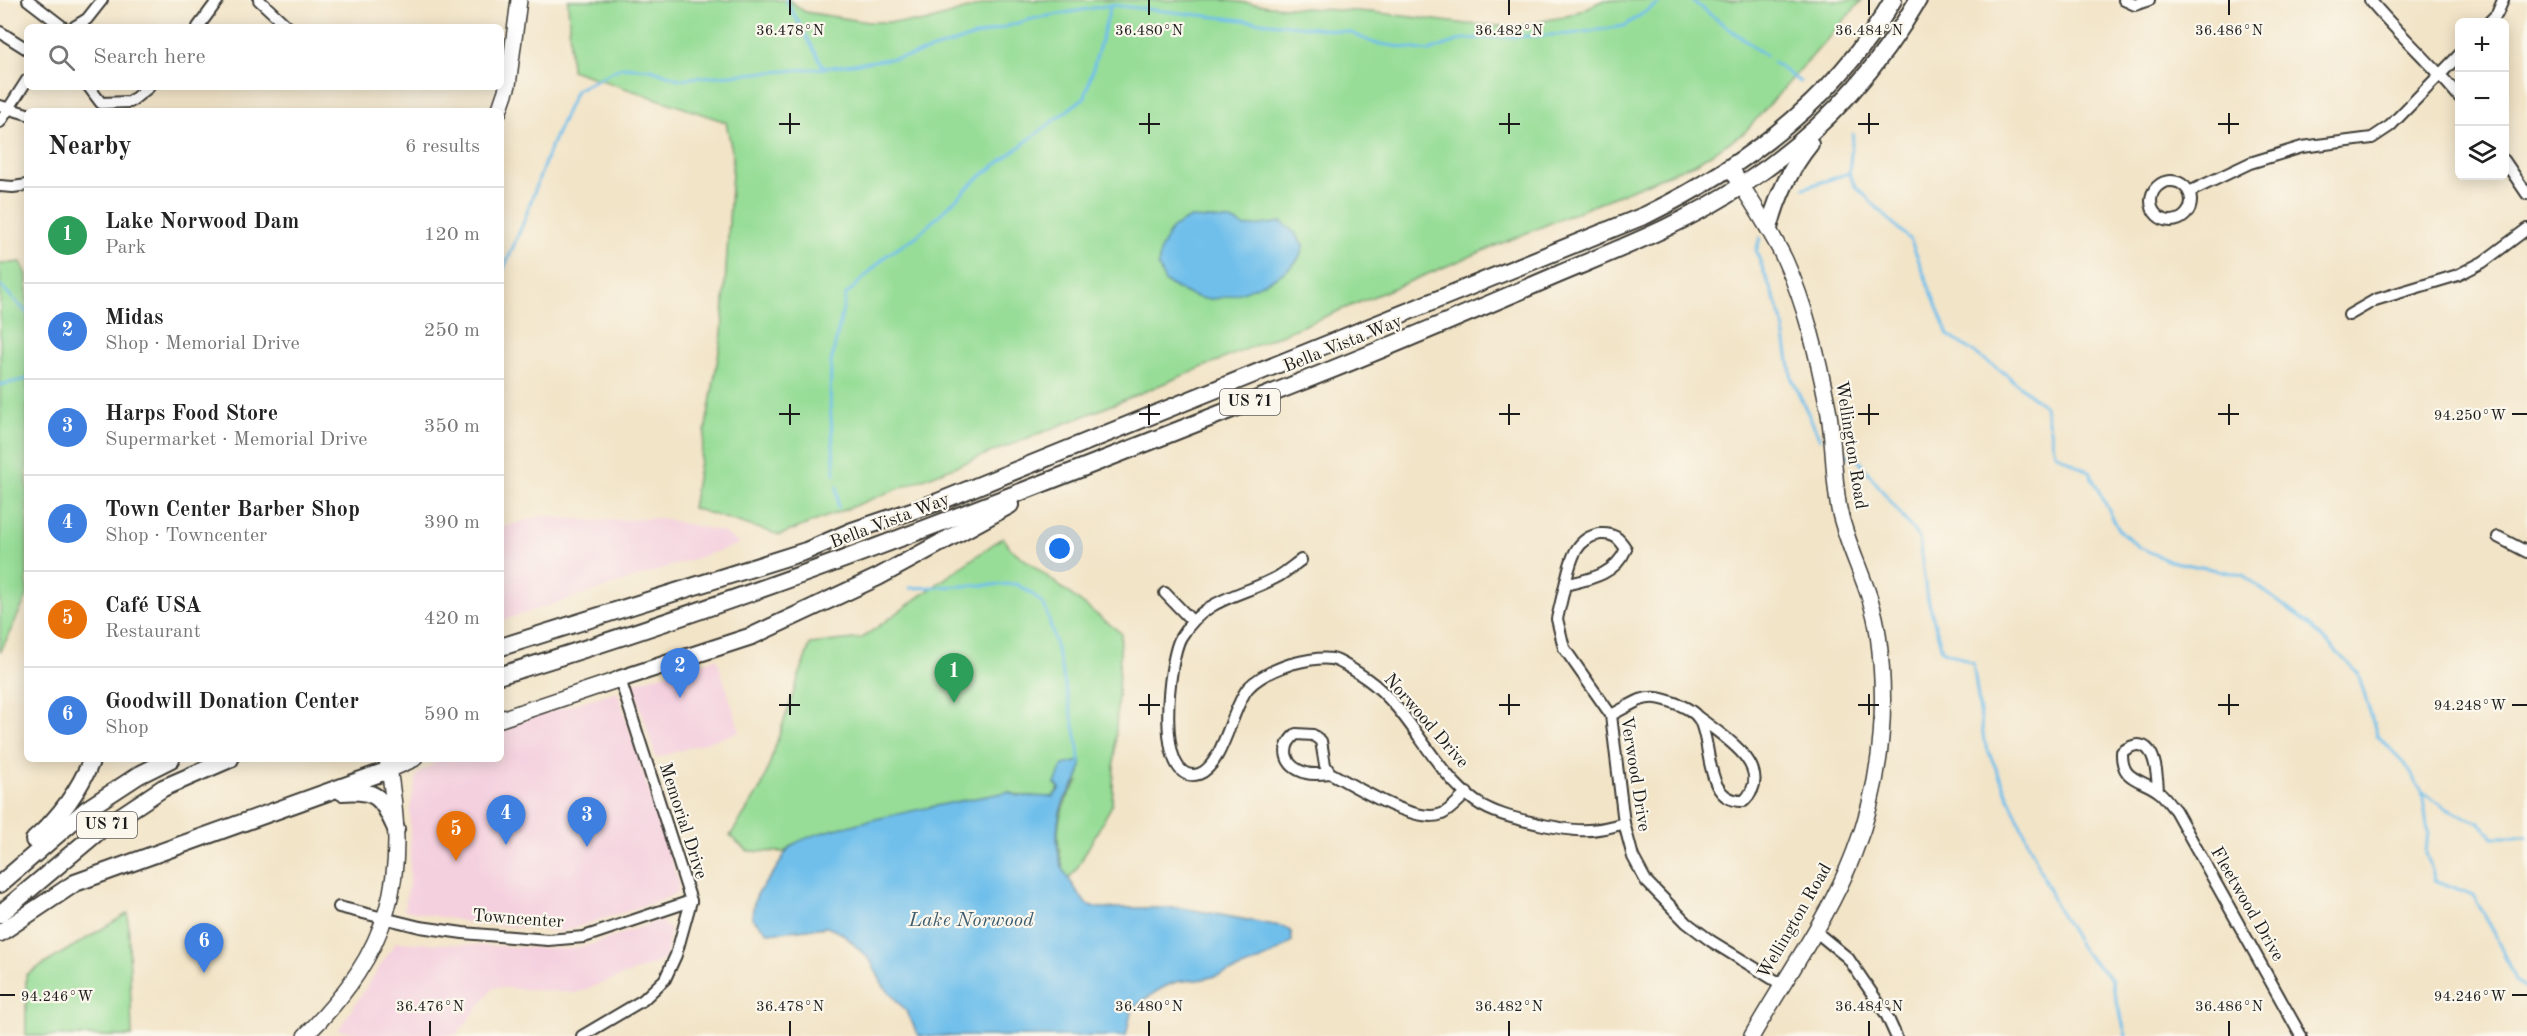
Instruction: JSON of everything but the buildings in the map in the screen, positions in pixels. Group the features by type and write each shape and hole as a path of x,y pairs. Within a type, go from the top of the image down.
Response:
{"main road":[{"name":"Bella Vista Way","path":"504,646 806,551 852,531 938,502 1646,215 1687,195 1731,168 1797,117 1852,59 1893,0"},
{"name":"Bella Vista Way","path":"504,674 607,643 812,571 1064,476 1372,354 1671,227 1742,186 1785,156 1833,115 1896,38 1918,0"},
{"path":"1768,228 1777,199 1796,162 1833,115"},
{"path":"620,679 762,631 879,577 1064,476"},
{"path":"0,872 47,829 80,788 91,762"},
{"name":"US 71","path":"0,884 87,809 139,775 165,762"},
{"name":"US 71","path":"0,914 100,830 163,788 223,762"},
{"path":"0,933 75,883 326,793 388,765"},
{"path":"326,793 354,791 376,795 385,805 396,829"}],"street":[{"path":"28,0 59,24"},
{"path":"79,24 87,19 102,0"},
{"path":"200,24 218,0"},
{"path":"259,0 285,24"},
{"path":"500,108 508,85 519,0"},
{"path":"2124,0 2135,5 2149,0"},
{"path":"2370,0 2397,33 2441,75 2455,92"},
{"path":"2492,18 2497,14 2503,0"},
{"path":"0,32 24,47"},
{"path":"2189,192 2250,163 2302,147 2372,138 2390,126 2455,60"},
{"path":"0,122 4,108 24,84"},
{"path":"91,90 101,103 130,102 145,90"},
{"path":"4,108 24,113"},
{"path":"2509,166 2527,194"},
{"name":"Wellington Road","path":"1731,168 1768,228 1794,282 1816,355 1828,411 1840,511 1870,597 1878,633 1883,691 1881,753 1871,803 1854,854 1815,931 1781,984 1752,1036"},
{"path":"0,186 13,188 24,186"},
{"path":"2349,315 2375,300 2457,275 2483,262 2527,229"},
{"name":"Verwood Drive","path":"1565,585 1611,570 1621,561 1626,549 1618,538 1609,533 1591,536 1580,543 1572,556 1565,585 1557,619 1564,648 1611,715 1624,823 1633,857 1646,881 1666,902 1711,941 1781,984"},
{"path":"2498,537 2527,552"},
{"name":"Norwood Drive","path":"1301,560 1278,576 1207,608 1191,620 1176,645 1168,694 1170,739 1179,770 1188,775 1200,774 1207,769 1217,755 1248,688 1272,670 1300,662 1332,659 1367,679 1390,699 1476,802 1516,819 1569,831 1607,829 1624,823"},
{"path":"1165,593 1191,620"},
{"path":"504,718 620,679"},
{"name":"Memorial Drive","path":"582,1036 643,1000 665,979 676,955 691,901 620,679"},
{"path":"1611,715 1641,700 1658,697 1681,705 1698,717 1727,739 1753,766 1755,782 1751,794 1744,801 1735,802 1724,795 1715,782 1704,732 1698,717"},
{"path":"1330,773 1325,765 1321,741 1306,733 1296,734 1288,740 1286,750 1288,760 1295,769 1308,774 1330,773 1401,810 1423,817 1441,814 1467,793"},
{"name":"Fleetwood Drive","path":"2158,791 2157,765 2148,748 2140,744 2133,744 2122,752 2122,762 2126,772 2138,782 2158,791 2175,810 2301,1036"},
{"path":"305,1036 326,1016 368,959 385,916 392,889 396,829 388,765"},
{"name":"Towncenter","path":"339,907 385,916 420,927 464,933 567,940 584,937 691,901"},
{"path":"1815,931 1848,958 1886,1014 1896,1036"}],"shaded area":[{"path":"540,516 596,521 660,518 723,532 740,544 504,620 504,527"},
{"path":"717,658 740,732 656,758 633,683"},
{"path":"617,691 679,884 677,893 662,900 561,932 468,922 404,910 410,878 410,809 417,775 436,762 504,762 504,730 535,716"},
{"path":"660,920 670,930 666,960 576,993 494,987 457,1035 376,1036 338,1030 396,942 569,949 593,944"}],"green space":[{"path":"568,0 789,0 805,12 868,22 925,22 997,0 1224,0 1515,27 1571,15 1604,0 1862,0 1744,133 1698,162 1102,409 780,535 692,508 722,334 733,156 726,122 571,70"},
{"path":"21,262 24,268 24,602 0,653 0,264"},
{"path":"1003,537 1010,548 1121,633 1112,805 1076,870 1067,880 1060,853 1058,829 1064,805 1078,782 1060,787 1053,797 1020,796 1008,792 792,845 784,852 748,851 730,836 762,786 810,644 862,638"},
{"path":"128,913 132,1036 26,1036 26,975"}],"water":[{"path":"1190,218 1231,220 1246,227 1282,222 1295,233 1304,246 1299,257 1291,266 1270,280 1219,298 1198,297 1165,282 1158,266 1161,248 1172,228"},
{"name":"Lake Norwood","path":"1081,761 1078,777 1062,806 1057,839 1063,869 1086,904 1098,908 1183,908 1285,927 1291,932 1292,941 1273,954 1241,968 1204,979 1176,982 1159,990 1132,1008 1126,1036 919,1036 906,1011 883,985 870,960 843,934 827,927 769,933 752,918 755,900 760,889 773,874 788,849 802,840 933,806 1008,792 1019,796 1053,797 1060,788 1055,784 1063,765"}],"waterway":[{"path":"786,0 824,68"},
{"path":"504,268 549,151 576,90 622,67 651,69 678,79 824,68 910,56 1031,19 1111,5 1349,32 1374,43 1429,51 1463,39 1570,34 1624,26 1663,0"},
{"path":"1691,0 1766,56"},
{"path":"835,475 830,404 831,363 846,295 887,255 917,236 976,180 1085,97 1111,5"},
{"path":"1773,62 1800,82"},
{"path":"1853,134 1849,173 1855,186 1911,241 1948,335 2003,372 2045,407 2055,453 2089,472 2119,530 2139,547 2169,561 2243,575 2308,624 2358,673 2377,735 2406,765 2422,792 2428,832 2426,853 2435,880 2473,895 2495,934 2515,980 2527,990"},
{"path":"1804,188 1849,173"},
{"path":"1760,238 1756,251 1782,319 1792,379 1820,439"},
{"path":"0,285 24,310"},
{"path":"0,385 24,380"},
{"path":"1841,451 1859,461 1919,538 1926,592 1942,650 1973,663 1984,741 2056,906 2083,951 2111,979 2126,1036"},
{"path":"837,487 838,508"},
{"path":"910,588 1016,584 1038,599 1044,606 1052,633 1071,710 1080,763"},
{"path":"2423,793 2446,809 2480,823 2493,837 2527,837"}],"place":[{"name":"Midas","path":"680,698"},
{"name":"Lake Norwood Dam","path":"954,703"},
{"name":"Town Center Barber Shop","path":"506,845"},
{"name":"Harps Food Store","path":"587,847"},
{"name":"Café USA","path":"456,861"},
{"name":"Goodwill Donation Center","path":"204,973"}]}
